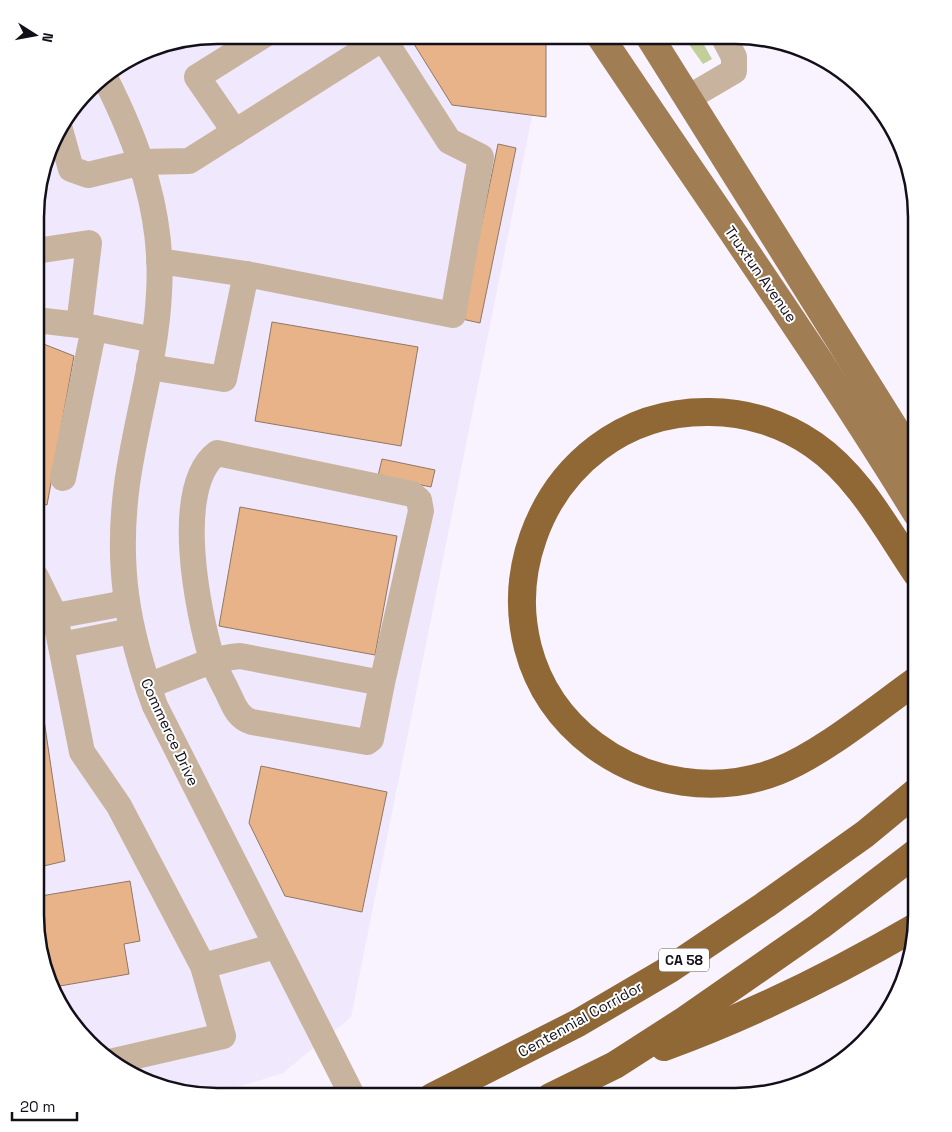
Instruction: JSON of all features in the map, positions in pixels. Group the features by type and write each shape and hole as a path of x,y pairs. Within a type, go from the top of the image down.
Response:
{"highway":[{"path":"908,561 849,477 814,444 793,432 747,416 723,412 698,412 650,421 627,430 587,456 569,473 554,492 532,536 526,560 521,603 526,639 537,673 553,702 568,721 606,753 635,768 672,780 717,784 740,781 777,771 812,753 908,686"},
{"name":"Centennial Corridor","path":"450,1088 578,1023 670,969 865,834 908,798"},
{"path":"615,1065 753,974 908,859"},
{"path":"568,1088 615,1065 681,1041 762,1007 818,981 908,931"}],"main road":[{"name":"Truxtun Avenue","path":"605,44 703,190 776,293 908,499"},
{"path":"637,44 666,87 688,98"},
{"name":"Truxtun Avenue","path":"653,44 908,450"}],"street":[{"path":"235,132 198,78 250,44"},
{"path":"63,139 71,170 88,176 142,162 189,161 371,44"},
{"path":"159,261 246,274 453,315 481,157 449,141 387,44"},
{"path":"688,98 734,71 734,57 727,44"},
{"name":"Commerce Drive","path":"108,83 125,117 142,162 154,209 159,261 160,292 154,340 127,483 122,531 122,573 131,631 138,661 155,706 348,1088"},
{"path":"44,250 89,243 87,327 63,478"},
{"path":"149,367 224,379 246,274"},
{"path":"44,321 154,340"},
{"path":"217,453 412,494 420,500 421,511 382,683 371,739 367,742 245,721 238,712 212,661 195,582 190,536 195,497 204,468 209,459 217,453"},
{"path":"44,593 55,616 82,752 119,806 203,966 223,1036 121,1059"},
{"path":"55,616 126,603"},
{"path":"61,645 131,631"},
{"path":"148,686 222,657 240,656 382,683"},
{"path":"203,966 276,946"}],"shaded area":[{"path":"205,44 546,44 351,1017 283,1073 234,1088 194,1087 150,1075 111,1053 79,1021 57,982 50,960 45,938 44,915 44,217 45,194 50,172 57,150 67,130 87,103 103,87 121,73 150,57 183,47"}],"green space":[{"path":"689,44 704,44 712,59 703,64"}],"building":[{"path":"414,44 546,44 546,117 452,105"},
{"path":"498,144 516,148 480,323 462,319"},
{"path":"272,322 418,347 401,446 255,421"},
{"path":"44,344 74,356 47,505 44,504"},
{"path":"382,459 435,470 431,487 378,476"},
{"path":"240,507 397,536 375,655 219,626"},
{"path":"44,720 65,861 44,866"},
{"path":"261,766 387,792 362,912 285,896 249,823"},
{"path":"130,881 140,941 124,944 129,974 59,986 45,938 44,895"}]}
